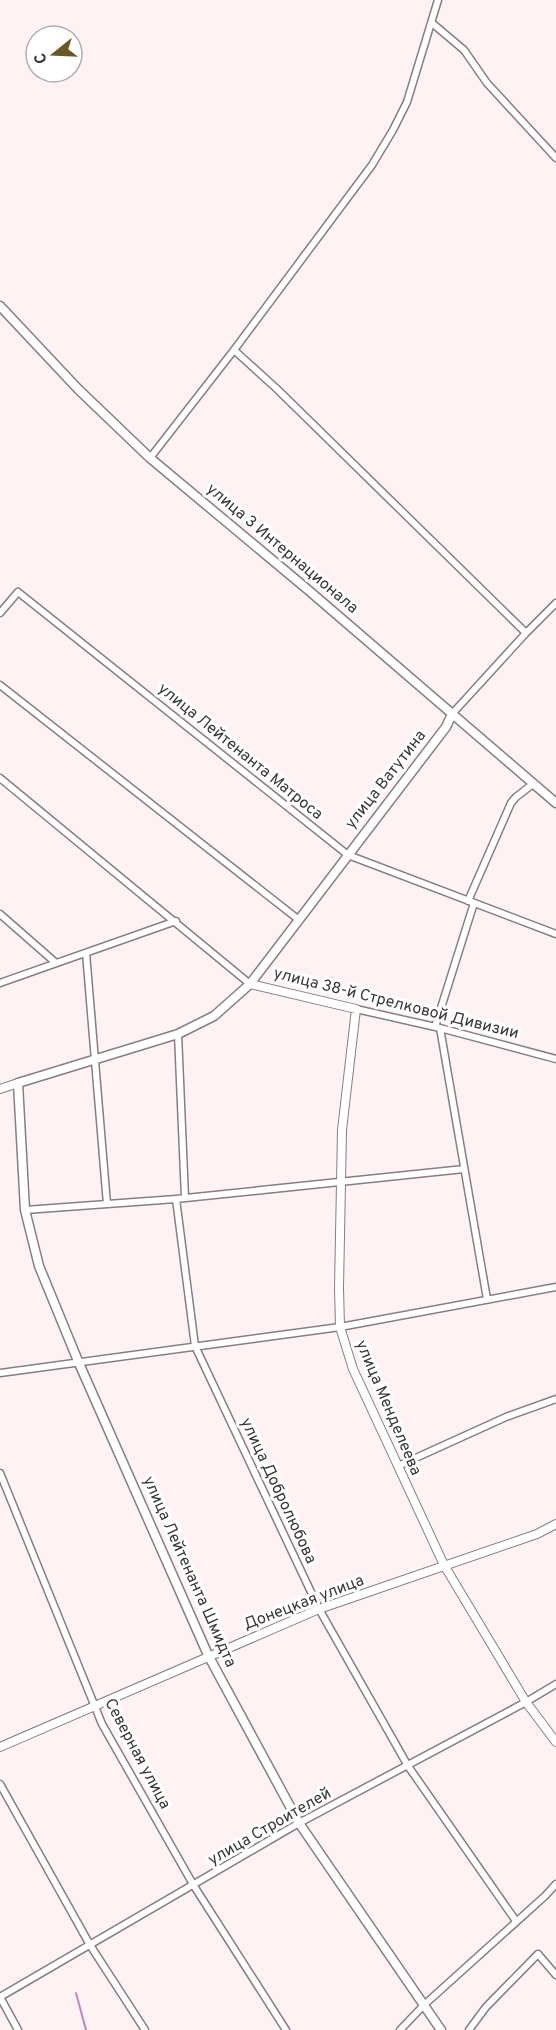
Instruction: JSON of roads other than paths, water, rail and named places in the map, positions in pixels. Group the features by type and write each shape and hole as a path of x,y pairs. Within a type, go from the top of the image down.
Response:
{"main road":[{"name":"улица 3 Интернационала","path":"0,306 78,389 150,458 307,589 556,803"},
{"name":"улица Ватутина","path":"250,984 446,727 452,714"},
{"name":"улица 38-й Стрелковой Дивизии","path":"18,1083 178,1034 214,1016 250,984"},
{"name":"улица Лейтенанта Шмидта","path":"18,1083 25,1210 39,1266 78,1361 208,1655 299,1823 441,2030"}],"street":[{"path":"150,458 372,165 407,102 438,0"},
{"path":"432,23 464,50 487,83 555,153"},
{"path":"234,350 277,388 526,633"},
{"name":"улица Лейтенанта Матроса","path":"0,613 18,592 348,855 556,934"},
{"name":"улица Ватутина","path":"452,714 556,603"},
{"path":"0,685 299,920"},
{"path":"0,778 250,984"},
{"path":"487,1299 437,1028 471,902 511,803 533,784"},
{"path":"0,914 56,963"},
{"path":"0,984 176,921"},
{"path":"86,953 107,1204"},
{"name":"улица 38-й Стрелковой Дивизии","path":"250,984 556,1059"},
{"name":"улица Менделеева","path":"356,1009 342,1130 340,1327 353,1369 444,1565 526,1702 556,1742"},
{"path":"178,1034 185,1198"},
{"name":"улица 38-й Стрелковой Дивизии","path":"0,1089 18,1083"},
{"path":"25,1210 176,1199 464,1169"},
{"name":"улица Добролюбова","path":"176,1199 195,1346 319,1609 408,1766 516,1921"},
{"path":"0,1373 340,1327 556,1287"},
{"path":"398,1466 506,1417 556,1399"},
{"name":"Северная улица","path":"0,1473 102,1724 194,1886 286,2030"},
{"name":"Донецкая улица","path":"0,1747 208,1655 319,1609 537,1534 556,1524"},
{"name":"улица Строителей","path":"0,1997 299,1823 556,1684"},
{"path":"0,1784 90,1945 145,2030"},
{"path":"400,2030 556,1884"},
{"path":"469,2030 486,2007 538,1954 556,1975"},
{"path":"0,1997 18,2030"}],"waterway":[{"path":"76,1993 86,2030"}]}
